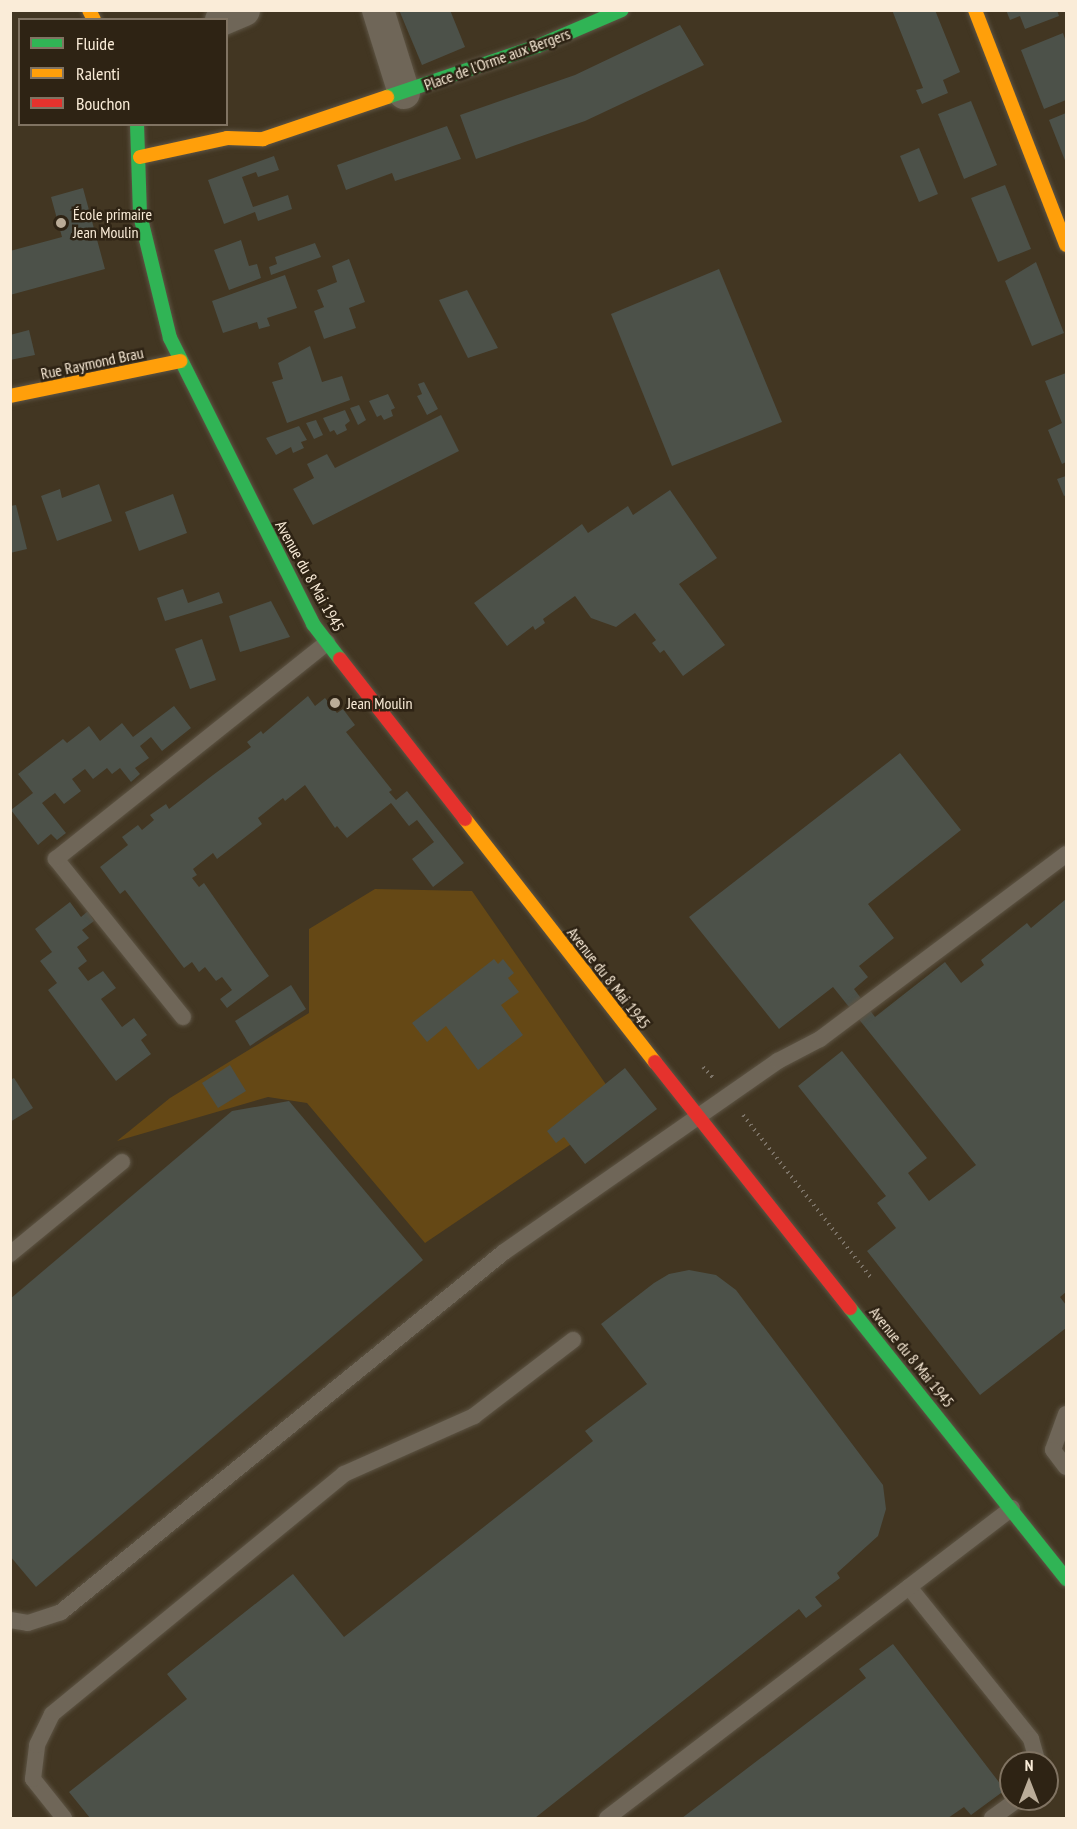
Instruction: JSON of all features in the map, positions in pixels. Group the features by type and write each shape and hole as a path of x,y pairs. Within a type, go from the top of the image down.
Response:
{"street":[{"path":"225,18 244,10"},
{"name":"Place de l'Orme aux Bergers","path":"378,10 405,93"},
{"name":"Place de l'Orme aux Bergers","path":"141,157 226,131 263,139 405,93 538,46 622,10"},
{"path":"975,10 1066,245"},
{"name":"Avenue du 8 Mai 1945","path":"137,126 141,157 140,215 170,338 291,581 327,643 697,1116 1012,1508 1063,1568"},
{"name":"Rue Raymond Brau","path":"10,396 180,361"}],"lane":[{"path":"183,1017 56,859 327,643"},
{"path":"10,1620 28,1623 61,1612 504,1252 778,1061 820,1039 1066,854"},
{"path":"10,1254 122,1162"},
{"path":"64,1818 33,1779 37,1745 52,1714 344,1474 474,1416 573,1340"},
{"path":"1066,1414 1053,1450 1066,1467"},
{"path":"607,1818 1012,1508"},
{"path":"909,1587 1031,1739 1034,1751"}],"path":[{"name":"Avenue du 8 Mai 1945","path":"702,1065 876,1285"}],"shaded area":[{"path":"375,889 472,891 623,1109 425,1243 307,1103 268,1097 117,1141 170,1098 309,1013 309,929"}],"building":[{"path":"399,10 450,10 465,47 422,65"},
{"path":"892,10 935,10 960,72 943,80 948,93 922,104 916,90 923,88"},
{"path":"1006,10 1057,10 1059,16 1025,29 1020,16 1010,20"},
{"path":"680,25 704,65 585,121 476,159 460,115 575,75"},
{"path":"1063,33 1066,42 1066,100 1044,109 1021,50"},
{"path":"971,101 997,165 964,179 938,114"},
{"path":"1066,113 1066,163 1049,120"},
{"path":"447,126 461,159 395,181 392,173 346,190 337,165"},
{"path":"919,148 938,194 919,202 900,156"},
{"path":"274,156 279,170 258,177 256,172 242,177 253,207 288,195 292,209 258,221 255,212 224,224 208,180"},
{"path":"1005,185 1031,249 998,262 971,198"},
{"path":"83,188 105,269 10,295 10,251 62,237 51,197"},
{"path":"241,240 249,266 257,264 261,278 229,290 214,250"},
{"path":"315,243 321,257 271,275 269,267 277,264 275,257"},
{"path":"349,259 365,302 349,308 356,328 324,339 314,311 324,307 317,290 337,282 332,266"},
{"path":"1036,262 1064,333 1032,346 1005,281"},
{"path":"719,269 782,422 672,466 611,314"},
{"path":"285,275 297,308 267,318 270,326 259,329 257,322 223,333 212,301"},
{"path":"467,290 498,348 468,358 439,300"},
{"path":"29,330 35,355 10,360 10,335"},
{"path":"310,346 322,382 342,376 350,400 287,423 272,382 283,379 278,363"},
{"path":"1066,373 1066,462 1062,464 1048,430 1062,423 1045,381"},
{"path":"424,382 438,409 427,415 417,396 422,394 418,384"},
{"path":"388,394 395,408 391,410 393,416 384,420 381,415 377,417 369,401"},
{"path":"359,405 366,420 358,425 350,408"},
{"path":"345,410 350,421 345,425 347,430 337,435 334,430 330,432 323,418"},
{"path":"441,415 459,451 313,525 293,489 314,478 307,464 327,454 335,468"},
{"path":"316,420 323,435 314,439 306,423"},
{"path":"299,426 307,440 301,442 304,448 293,453 291,447 276,455 266,438"},
{"path":"1066,476 1066,495 1064,496 1057,479"},
{"path":"99,484 112,521 57,541 41,496 60,489 62,498"},
{"path":"670,490 717,558 679,584 725,645 683,676 664,650 660,653 652,643 656,640 635,613 616,627 591,618 575,596 543,619 545,623 535,630 533,626 507,646 474,603 582,524 588,533 628,506 633,515"},
{"path":"173,494 187,533 139,551 125,512"},
{"path":"16,505 27,549 10,553 10,506"},
{"path":"183,589 188,603 219,592 223,603 165,621 157,598"},
{"path":"271,601 290,637 240,652 229,616"},
{"path":"202,639 216,680 190,689 175,649"},
{"path":"308,696 315,706 325,698 337,713 343,709 355,725 346,732 392,790 389,792 396,800 407,791 464,863 433,887 412,859 434,842 417,820 409,826 391,803 347,838 337,826 335,828 305,785 285,801 283,798 258,818 262,824 217,859 213,853 193,869 197,875 192,878 199,887 204,883 269,976 227,1008 220,999 232,990 222,977 216,981 205,967 199,972 192,962 184,968 125,890 120,894 100,867 128,845 122,837 138,825 142,830 154,820 150,815 166,804 169,809 251,747 247,742 261,731 263,734"},
{"path":"174,706 191,728 162,751 151,737 140,746 149,758 135,768 140,774 131,782 120,768 112,774 107,768 93,779 85,769 72,779 81,791 64,804 55,793 42,803 66,833 57,840 51,834 38,845 11,810 33,793 18,774 63,739 67,743 89,726 100,741 122,723 133,737"},
{"path":"900,753 961,830 868,904 894,938 859,966 868,977 854,989 875,1017 945,962 961,983 984,965 981,960 1027,923 1031,928 1066,899 1066,1292 1060,1297 1066,1305 1066,1328 980,1395 867,1251 896,1228 877,1203 886,1196 798,1086 842,1051 927,1158 908,1173 929,1201 976,1165 833,987 779,1029 689,917"},
{"path":"70,902 81,917 88,911 94,921 82,930 89,938 77,947 87,961 78,968 88,981 103,971 116,988 101,999 122,1027 134,1018 147,1035 141,1040 151,1054 116,1081 48,990 57,983 40,961 52,952 35,929"},
{"path":"494,959 498,964 503,959 514,973 508,978 519,992 501,1005 523,1035 478,1070 446,1026 427,1042 412,1023"},
{"path":"291,985 306,1009 250,1046 235,1021"},
{"path":"230,1065 246,1091 218,1108 202,1083"},
{"path":"625,1068 657,1109 585,1164 564,1137 556,1143 547,1131"},
{"path":"14,1078 33,1108 10,1122 10,1080"},
{"path":"289,1101 423,1260 36,1587 10,1556 10,1299 232,1111"},
{"path":"689,1270 716,1275 736,1290 883,1485 886,1509 878,1536 837,1573 840,1578 815,1597 822,1606 806,1618 799,1609 535,1818 90,1818 69,1792 187,1699 167,1674 293,1574 344,1637 593,1441 585,1431 647,1384 601,1324 654,1283 669,1274"},
{"path":"893,1644 999,1782 999,1794 971,1815 964,1807 948,1818 682,1818 866,1678 859,1669"}],"traffic: fast":[{"path":"387,97 538,46 622,10"},
{"path":"137,126 140,215 170,338 313,624 340,659"},
{"path":"850,1308 1066,1579"}],"traffic: slow":[{"path":"89,10 93,18"},
{"path":"975,10 1066,245"},
{"path":"140,157 227,138 263,139 387,97"},
{"path":"10,396 180,361"},
{"path":"465,819 655,1062"}],"traffic: jam":[{"path":"340,659 465,819"},
{"path":"655,1062 850,1308"}],"place":[{"name":"École primaire Jean Moulin","path":"61,223"},
{"name":"Jean Moulin","path":"335,703"}]}
